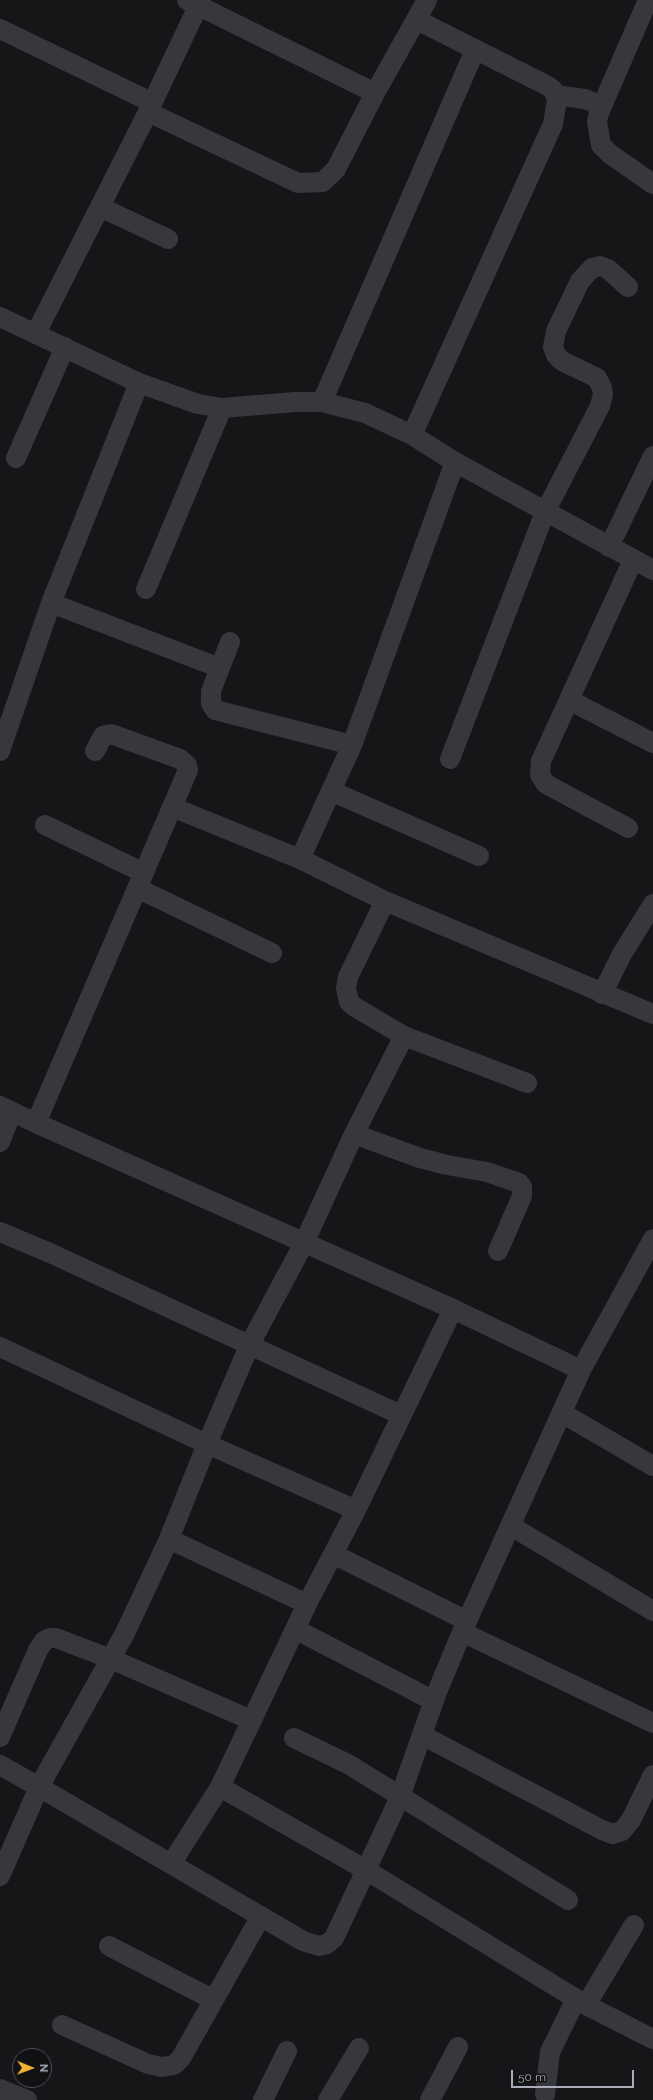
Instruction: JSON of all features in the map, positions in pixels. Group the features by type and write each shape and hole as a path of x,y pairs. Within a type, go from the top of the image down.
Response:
{"street":[{"path":"0,28 298,183 310,184 324,182 336,169 375,93 427,0"},
{"path":"36,332 150,107 195,2 375,93"},
{"path":"648,10 602,106 597,122 601,145 610,154 653,184"},
{"path":"412,435 553,124 557,110 557,100 548,86 416,20"},
{"path":"322,402 475,50"},
{"path":"555,95 585,99 602,106"},
{"path":"100,207 168,239"},
{"path":"450,759 545,512 600,406 603,395 602,388 597,378 562,361 556,355 553,346 556,331 580,281 592,268 600,266 608,269 628,287"},
{"path":"0,317 36,332 139,383 198,404 222,408 322,402 365,412 412,435 454,462 521,496 545,512 653,570"},
{"path":"16,458 65,347"},
{"path":"0,751 50,603 139,383"},
{"path":"146,588 222,408"},
{"path":"609,547 653,456"},
{"path":"300,858 352,745 454,462"},
{"path":"628,828 546,784 540,775 541,761 633,560"},
{"path":"50,603 220,668"},
{"path":"230,642 212,691 211,703 215,710 352,745"},
{"path":"569,700 653,743"},
{"path":"36,1123 188,770 187,765 180,759 111,734 104,736 95,751"},
{"path":"331,791 479,856"},
{"path":"172,807 300,858 385,901 602,994 653,1014"},
{"path":"45,825 141,881 272,953"},
{"path":"385,901 348,977 346,988 349,1002 404,1036 526,1083"},
{"path":"602,994 622,954 653,904"},
{"path":"2,1866 39,1787 125,1633 169,1539 206,1444 250,1344 304,1243 354,1134 404,1036"},
{"path":"0,1142 6,1109 453,1309 581,1370"},
{"path":"354,1134 420,1158 447,1165 487,1172 519,1183 522,1187 522,1196 498,1251"},
{"path":"0,1232 50,1253 250,1344 401,1415"},
{"path":"0,1765 303,1940 319,1946 327,1944 334,1938 400,1797 434,1701 464,1626 581,1370 653,1239"},
{"path":"171,1864 220,1787 307,1604 356,1510 453,1309"},
{"path":"0,1347 206,1444 356,1510"},
{"path":"562,1413 653,1466"},
{"path":"511,1526 653,1611"},
{"path":"169,1539 307,1604"},
{"path":"333,1554 464,1626 653,1723"},
{"path":"295,1629 434,1701"},
{"path":"0,1737 38,1650 44,1641 50,1638 56,1638 111,1659 252,1720"},
{"path":"422,1735 602,1830 613,1834 622,1831 631,1820 653,1774"},
{"path":"294,1738 348,1764 568,1900"},
{"path":"220,1787 366,1870 581,2002 652,2037"},
{"path":"62,2025 148,2064 162,2067 174,2065 181,2058 262,1916"},
{"path":"545,2094 550,2052 581,2002 634,1925"},
{"path":"109,1946 214,2000"},
{"path":"430,2100 458,2047"},
{"path":"328,2100 359,2048"},
{"path":"263,2100 287,2051"},
{"path":"0,2089 27,2100"}]}
